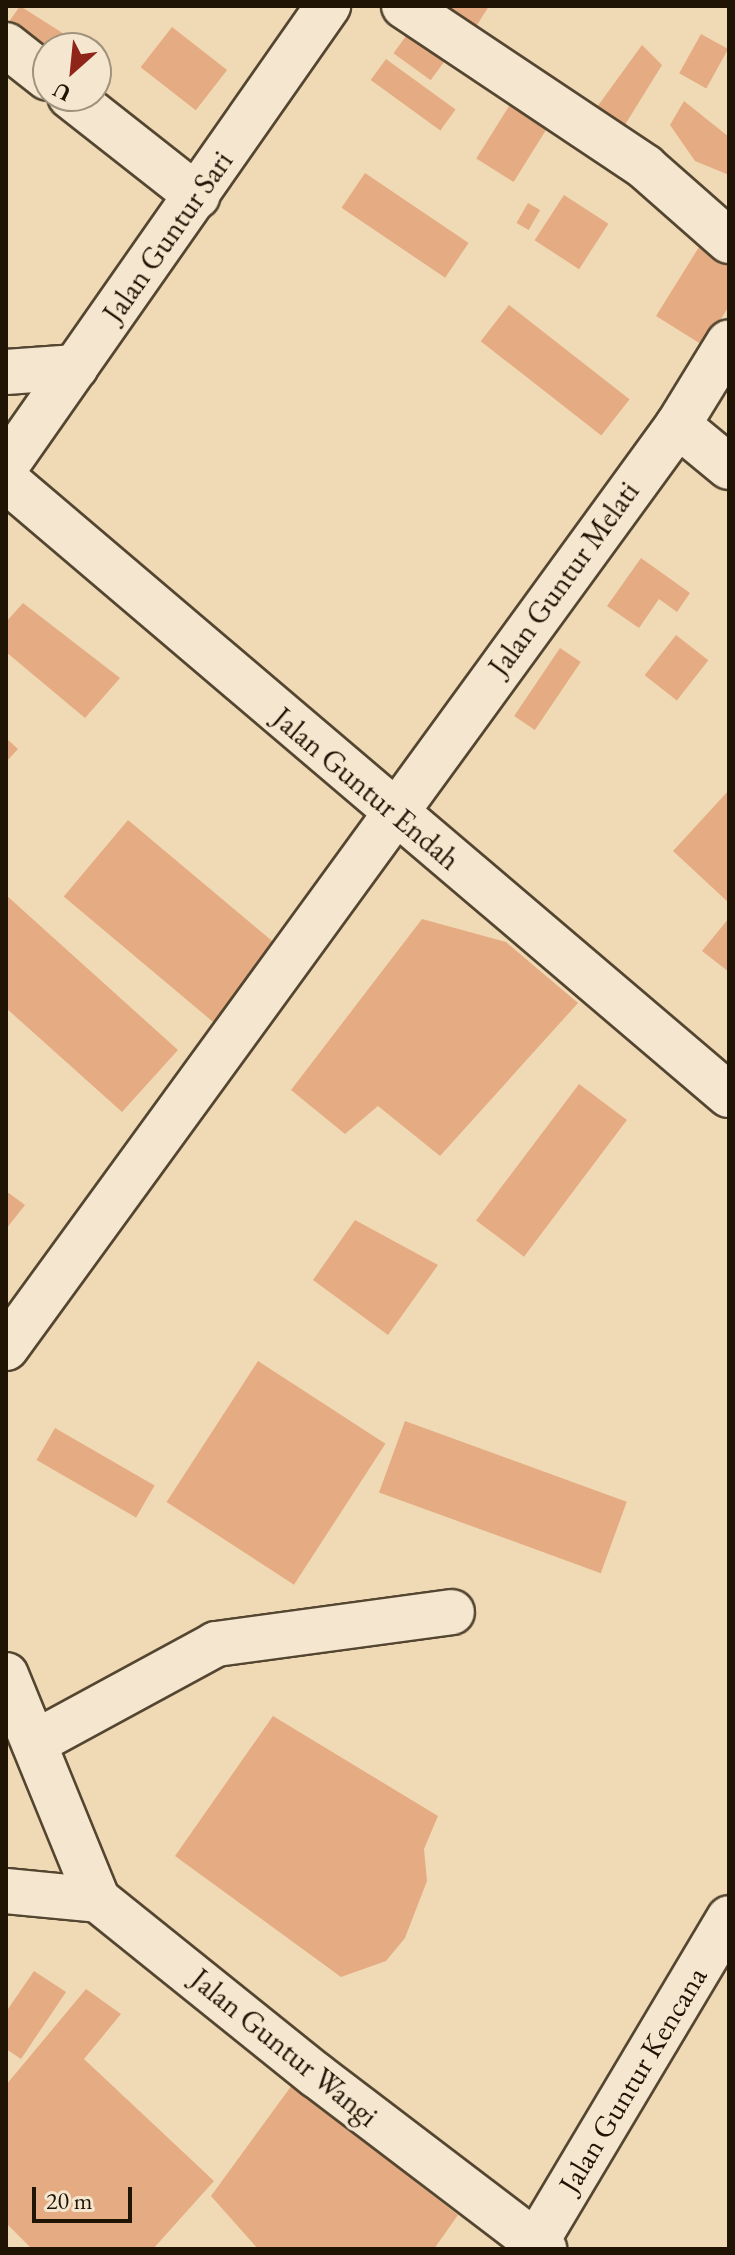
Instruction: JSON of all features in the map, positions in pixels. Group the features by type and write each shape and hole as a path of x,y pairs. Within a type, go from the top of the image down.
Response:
{"street":[{"name":"Jalan Guntur Sari","path":"6,466 328,6"},
{"path":"404,6 645,167 729,241"},
{"path":"6,45 32,65"},
{"path":"90,112 197,196"},
{"name":"Jalan Guntur Melati","path":"6,1348 678,425 729,342"},
{"path":"6,372 76,367"},
{"path":"678,425 729,467"},
{"name":"Jalan Guntur Endah","path":"6,480 729,1095"},
{"path":"34,1743 216,1644 452,1612"},
{"path":"6,1675 98,1900 6,1891"},
{"name":"Jalan Guntur Wangi","path":"98,1900 316,2075 540,2246"},
{"name":"Jalan Guntur Kencana","path":"540,2246 729,1918"}],"building":[{"path":"20,6 61,32 32,32 32,48 6,26"},
{"path":"428,6 489,6 472,33"},
{"path":"414,25 451,52 431,80 393,53"},
{"path":"172,27 227,70 196,110 141,67"},
{"path":"701,34 728,49 706,88 679,73"},
{"path":"642,45 662,65 623,128 597,107"},
{"path":"386,59 456,110 440,131 371,80"},
{"path":"516,95 553,118 514,182 476,159"},
{"path":"684,101 729,137 729,175 695,161 670,125"},
{"path":"365,173 469,243 445,278 342,208"},
{"path":"564,195 608,224 579,269 535,240"},
{"path":"528,203 540,210 529,230 516,223"},
{"path":"704,239 729,255 729,306 704,346 656,316"},
{"path":"509,305 630,399 601,435 481,341"},
{"path":"641,558 690,593 677,612 659,599 639,628 607,606"},
{"path":"23,603 120,678 85,718 6,652 6,622"},
{"path":"676,635 708,660 677,700 645,675"},
{"path":"560,648 581,662 535,730 514,716"},
{"path":"6,738 18,749 6,762"},
{"path":"729,790 729,903 673,851"},
{"path":"128,820 280,947 215,1024 64,897"},
{"path":"6,895 178,1050 122,1112 6,1008"},
{"path":"729,918 729,972 702,951"},
{"path":"422,919 506,942 578,1003 440,1156 378,1106 345,1134 291,1090"},
{"path":"579,1084 627,1120 524,1257 476,1221"},
{"path":"6,1191 25,1205 6,1229"},
{"path":"355,1220 438,1265 388,1335 313,1280"},
{"path":"258,1361 385,1444 294,1585 167,1502"},
{"path":"405,1421 627,1502 601,1573 379,1492"},
{"path":"55,1428 155,1486 136,1518 36,1460"},
{"path":"273,1716 438,1816 424,1849 427,1881 405,1938 386,1961 341,1977 175,1856"},
{"path":"34,1971 66,1992 21,2059 6,2049 6,2012"},
{"path":"86,1989 121,2014 84,2059 214,2181 153,2249 32,2249 6,2223 6,2085"},
{"path":"292,2085 458,2215 434,2249 258,2249 211,2196"}]}
